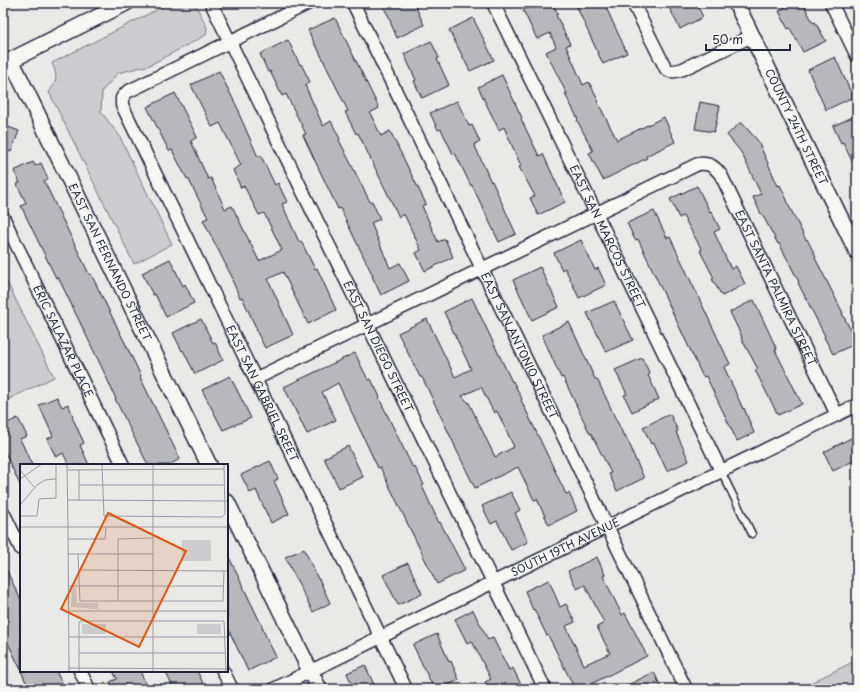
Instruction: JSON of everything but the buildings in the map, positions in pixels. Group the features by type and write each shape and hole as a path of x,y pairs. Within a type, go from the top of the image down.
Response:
{"street":[{"path":"7,62 126,3"},
{"name":"EAST SAN DIEGO STREET","path":"211,3 545,689"},
{"path":"230,42 309,3"},
{"name":"EAST SAN ANTONIO STREET","path":"353,3 686,689"},
{"name":"EAST SAN MARCOS STREET","path":"492,3 721,472"},
{"path":"633,3 668,71 675,72 684,69 752,36"},
{"name":"COUNTY 24TH STREET","path":"736,3 857,252"},
{"path":"831,3 857,56"},
{"name":"EAST SAN GABRIEL SREET","path":"230,42 127,92 122,98 122,105 406,689"},
{"name":"EAST SAN FERNANDO STREET","path":"7,62 208,464"},
{"name":"EAST SANTA PALMIRA STREET","path":"596,214 698,164 709,164 716,168 721,175 837,415"},
{"path":"254,379 596,214"},
{"name":"ERIC SALAZAR PLACE","path":"3,217 123,464"},
{"name":"SOUTH 19TH AVENUE","path":"274,689 857,405"},
{"path":"228,504 319,689"},
{"path":"3,512 20,548"},
{"path":"80,672 89,689"},
{"path":"224,672 232,689"}],"lane":[{"path":"721,472 752,534"}],"shaded area":[{"path":"170,3 195,3 207,28 206,35 150,65 118,73 102,91 101,112 119,135 172,244 134,264 49,92 54,85 56,78 52,63"},
{"path":"3,274 54,377 3,402"},
{"path":"857,660 857,689 798,689"}]}
